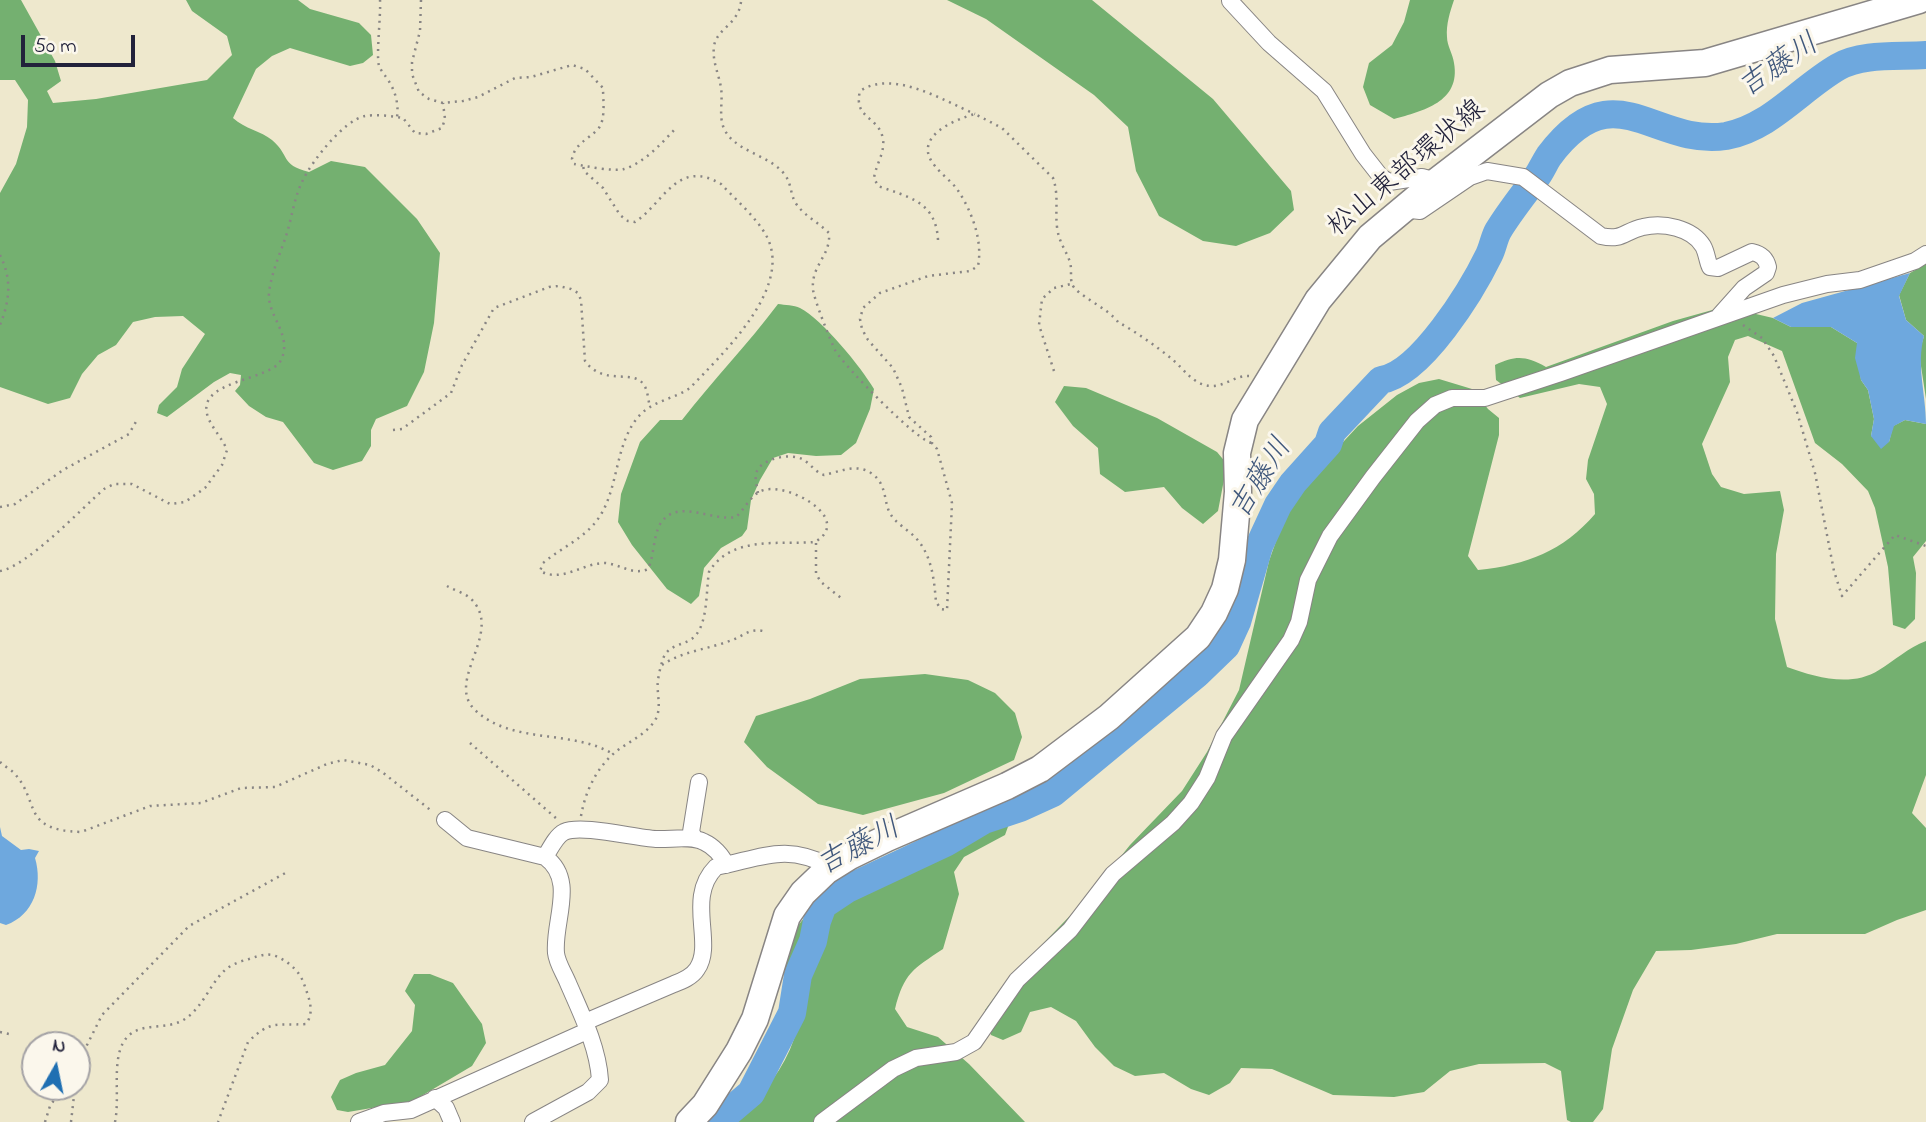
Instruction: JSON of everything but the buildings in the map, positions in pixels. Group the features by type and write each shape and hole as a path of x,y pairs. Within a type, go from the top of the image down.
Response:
{"main road":[{"name":"松山東部環状線","path":"689,1122 705,1105 739,1051 755,1019 787,916 803,894 832,867 887,838 1040,769 1109,717 1198,638 1225,589 1232,560 1238,492 1237,453 1245,420 1318,300 1370,237 1437,181 1549,95 1588,75 1610,70 1705,63 1919,0"}],"street":[{"path":"1230,1 1269,43 1324,91 1363,154 1381,177 1389,182 1422,177 1437,181"},
{"path":"1402,210 1420,211 1470,177 1488,171 1523,177 1601,236 1615,239 1643,227 1666,226 1681,229 1702,243 1710,267 1718,268 1752,252 1760,254 1769,267 1766,273 1744,288 1717,317"},
{"path":"822,1122 892,1069 916,1058 956,1052 974,1042 1017,980 1070,930 1113,874 1173,823 1191,803 1207,778 1224,736 1291,640 1299,622 1308,580 1330,536 1417,421 1434,404 1452,398 1498,394 1783,295 1860,280 1915,261 1926,254"},
{"path":"695,839 691,832 699,782"},
{"path":"445,820 467,838 545,857 554,864 560,874 562,886 556,957 586,1027 600,1080 596,1087 533,1122"},
{"path":"545,857 559,835 579,830 654,839 695,839 705,842 718,852 726,865"},
{"path":"359,1122 384,1113 411,1110 680,981 697,969 702,958 703,888 708,875 716,867 792,852 813,857 832,867"},
{"path":"435,1098 446,1108 452,1122"}],"path":[{"path":"380,0 378,56 380,68 395,94 398,104 397,117"},
{"path":"421,0 420,31 412,62 414,84 419,92 443,103 478,97 515,78 531,77 572,65 585,69 603,88 601,122 598,129 573,152 572,159 575,164 624,169 640,161 662,144 676,128"},
{"path":"741,2 737,17 716,37 714,47 714,66 721,88 723,127 740,145 776,166 785,176 797,205 829,233 830,244 816,268 813,290 836,352 892,413 925,442 932,443"},
{"path":"938,240 937,229 922,203 910,196 878,186 874,178 883,138 878,127 859,109 857,101 860,91 869,85 896,83 909,86 1002,128 1054,178 1057,188 1058,236 1070,260 1072,284 1113,315 1118,322 1172,359 1200,384 1224,385 1244,375 1268,383"},
{"path":"0,570 10,568 26,558 104,489 114,484 132,484 161,501 178,504 197,496 205,488 222,465 227,450 208,417 209,402 222,388 266,372 282,358 282,332 269,293 302,181 318,156 357,119 366,116 397,117 405,120 415,133 437,132 444,124 443,103"},
{"path":"758,492 758,469 777,458 797,457 824,475 859,468 871,472 881,483 888,500 889,512 917,539 928,554 936,603 941,609 947,610 952,503 937,449 931,437 909,417 902,388 893,368 868,340 860,319 863,308 880,293 928,276 970,271 978,266 978,234 957,188 933,165 928,154 929,144 936,132 948,123 975,114"},
{"path":"579,830 587,790 597,774 614,754 626,747 654,721 658,713 658,678 666,652 690,640 701,627 709,572 719,560 730,553 759,543 816,542 825,534 827,523 825,514 803,498 769,489 758,492 736,517 680,511 667,516 659,528 648,569 641,572 604,564 557,576 540,571 542,563 580,538 601,515 630,430 638,417 650,407 690,388 751,322 772,266 772,251 768,238 721,184 713,179 694,178 675,183 635,222 620,215 603,188 584,171 583,165"},
{"path":"0,255 9,281 6,308 0,325"},
{"path":"1055,371 1039,325 1042,299 1054,288 1072,284"},
{"path":"393,430 402,429 451,393 462,365 494,308 549,287 559,286 578,293 582,300 585,361 598,374 639,380 644,384 650,407"},
{"path":"1717,317 1742,323 1762,338 1773,356 1797,412 1815,473 1834,571 1842,596 1895,535 1926,546"},
{"path":"0,507 15,504 63,470 129,433 138,418"},
{"path":"816,542 816,574 821,582 841,598"},
{"path":"447,586 469,597 479,608 483,620 467,687 468,700 475,710 504,726 595,746 614,754"},
{"path":"662,665 679,656 725,643 751,630 763,631"},
{"path":"470,743 558,819 562,828 559,835"},
{"path":"0,762 14,774 40,821 68,832 80,832 150,806 201,803 241,788 275,787 342,760 358,762 382,772 445,820"},
{"path":"91,1037 112,1002 188,926 289,872"},
{"path":"114,1122 117,1110 118,1060 121,1046 127,1036 137,1030 181,1022 191,1015 225,970 263,954 273,955 297,970 311,1008 311,1018 306,1024 278,1023 269,1026 248,1042 218,1122"},
{"path":"0,1032 9,1034"},
{"path":"45,1122 53,1101"},
{"path":"71,1122 73,1101"}],"green space":[{"path":"0,0 21,0 55,61 61,81 47,91 53,103 96,99 207,80 232,55 227,36 192,11 186,0 298,0 310,9 359,23 371,35 373,55 363,63 350,66 290,48 272,56 256,69 233,118 272,140 289,163 300,169 309,172 331,161 365,167 417,219 440,253 434,323 424,372 407,406 376,419 371,430 371,446 362,461 333,470 314,463 283,422 266,417 249,406 235,391 240,385 241,375 230,373 214,382 167,417 157,413 159,405 177,387 182,369 205,334 183,316 155,317 133,322 116,345 98,355 82,374 70,398 48,404 0,387 0,193 16,164 27,127 28,100 15,80 0,80"},
{"path":"947,0 1092,0 1213,99 1291,191 1294,210 1270,233 1236,246 1203,241 1159,216 1136,171 1128,127 1094,95 986,19"},
{"path":"1410,0 1454,0 1447,32 1455,76 1452,87 1438,103 1394,119 1370,105 1363,87 1369,63 1392,45 1404,22"},
{"path":"1926,264 1926,399 1919,353 1924,336 1906,320 1899,295 1910,273"},
{"path":"1741,302 1756,314 1773,318 1791,327 1831,327 1857,343 1861,380 1868,390 1874,419 1871,436 1889,442 1893,426 1905,420 1926,424 1926,541 1913,557 1916,573 1915,619 1905,629 1893,625 1888,567 1875,508 1868,491 1842,464 1815,443 1782,351 1748,336 1735,340 1728,357 1730,382 1702,444 1712,474 1721,487 1744,494 1780,491 1784,510 1776,554 1775,619 1787,667 1821,677 1857,679 1879,670 1926,641 1926,775 1912,813 1926,828 1926,910 1865,934 1777,934 1736,944 1656,951 1633,990 1612,1049 1603,1109 1593,1122 1567,1120 1561,1071 1545,1063 1479,1064 1450,1071 1424,1092 1394,1097 1333,1095 1272,1069 1241,1068 1230,1083 1209,1095 1191,1089 1164,1073 1135,1076 1114,1066 1095,1047 1076,1021 1051,1007 1030,1012 1021,1032 1003,1040 991,1035 985,1010 1005,983 1089,896 1130,845 1182,791 1207,752 1239,690 1269,561 1287,510 1358,426 1397,395 1419,383 1439,379 1472,389 1499,418 1499,435 1468,556 1478,570 1528,560 1557,547 1595,514 1594,494 1586,479 1588,460 1607,404 1600,387 1579,384 1520,398 1496,380 1495,365 1521,358 1546,367 1673,321"},
{"path":"778,304 798,307 809,314 840,344 874,389 870,409 856,443 841,455 788,453 773,458 751,500 747,529 742,536 721,548 704,568 699,596 691,604 667,589 632,545 618,522 621,494 640,442 660,420 682,420"},
{"path":"1064,386 1086,388 1157,418 1217,452 1227,464 1218,511 1203,524 1182,508 1164,487 1125,492 1100,474 1098,448 1073,426 1055,402"},
{"path":"925,674 968,680 995,693 1015,713 1022,737 1014,760 944,793 863,815 818,804 767,767 744,742 756,716 860,679"},
{"path":"1007,808 1013,813 1005,835 964,857 954,872 959,894 943,949 906,979 895,1009 907,1027 938,1037 969,1064 1025,1122 737,1122 772,1080 794,1039 802,1005 784,990 785,959 797,927 811,909 846,886 894,864 980,809"},
{"path":"414,974 430,974 453,983 482,1024 486,1043 472,1066 413,1101 348,1112 337,1110 331,1097 340,1080 385,1065 412,1031 415,1005 405,991"}],"water":[{"path":"1910,273 1899,296 1906,320 1924,336 1921,369 1926,424 1905,420 1894,426 1889,442 1881,449 1871,436 1874,419 1868,390 1861,380 1855,358 1857,343 1831,327 1791,327 1773,318 1802,303"},
{"path":"0,827 2,836 21,850 39,851 35,858 37,888 30,907 6,925 0,923"}],"waterway":[{"name":"吉藤川","path":"717,1122 751,1093 792,1013 798,975 813,941 823,905 847,889 947,842 984,820 1053,793 1197,674 1226,646 1237,622 1259,546 1278,505 1293,483 1328,444 1332,432 1381,380 1412,363 1444,328 1481,270 1503,224 1549,156 1572,131 1594,118 1614,114 1677,132 1700,136 1726,136 1757,125 1838,67 1881,56 1926,55"}]}
